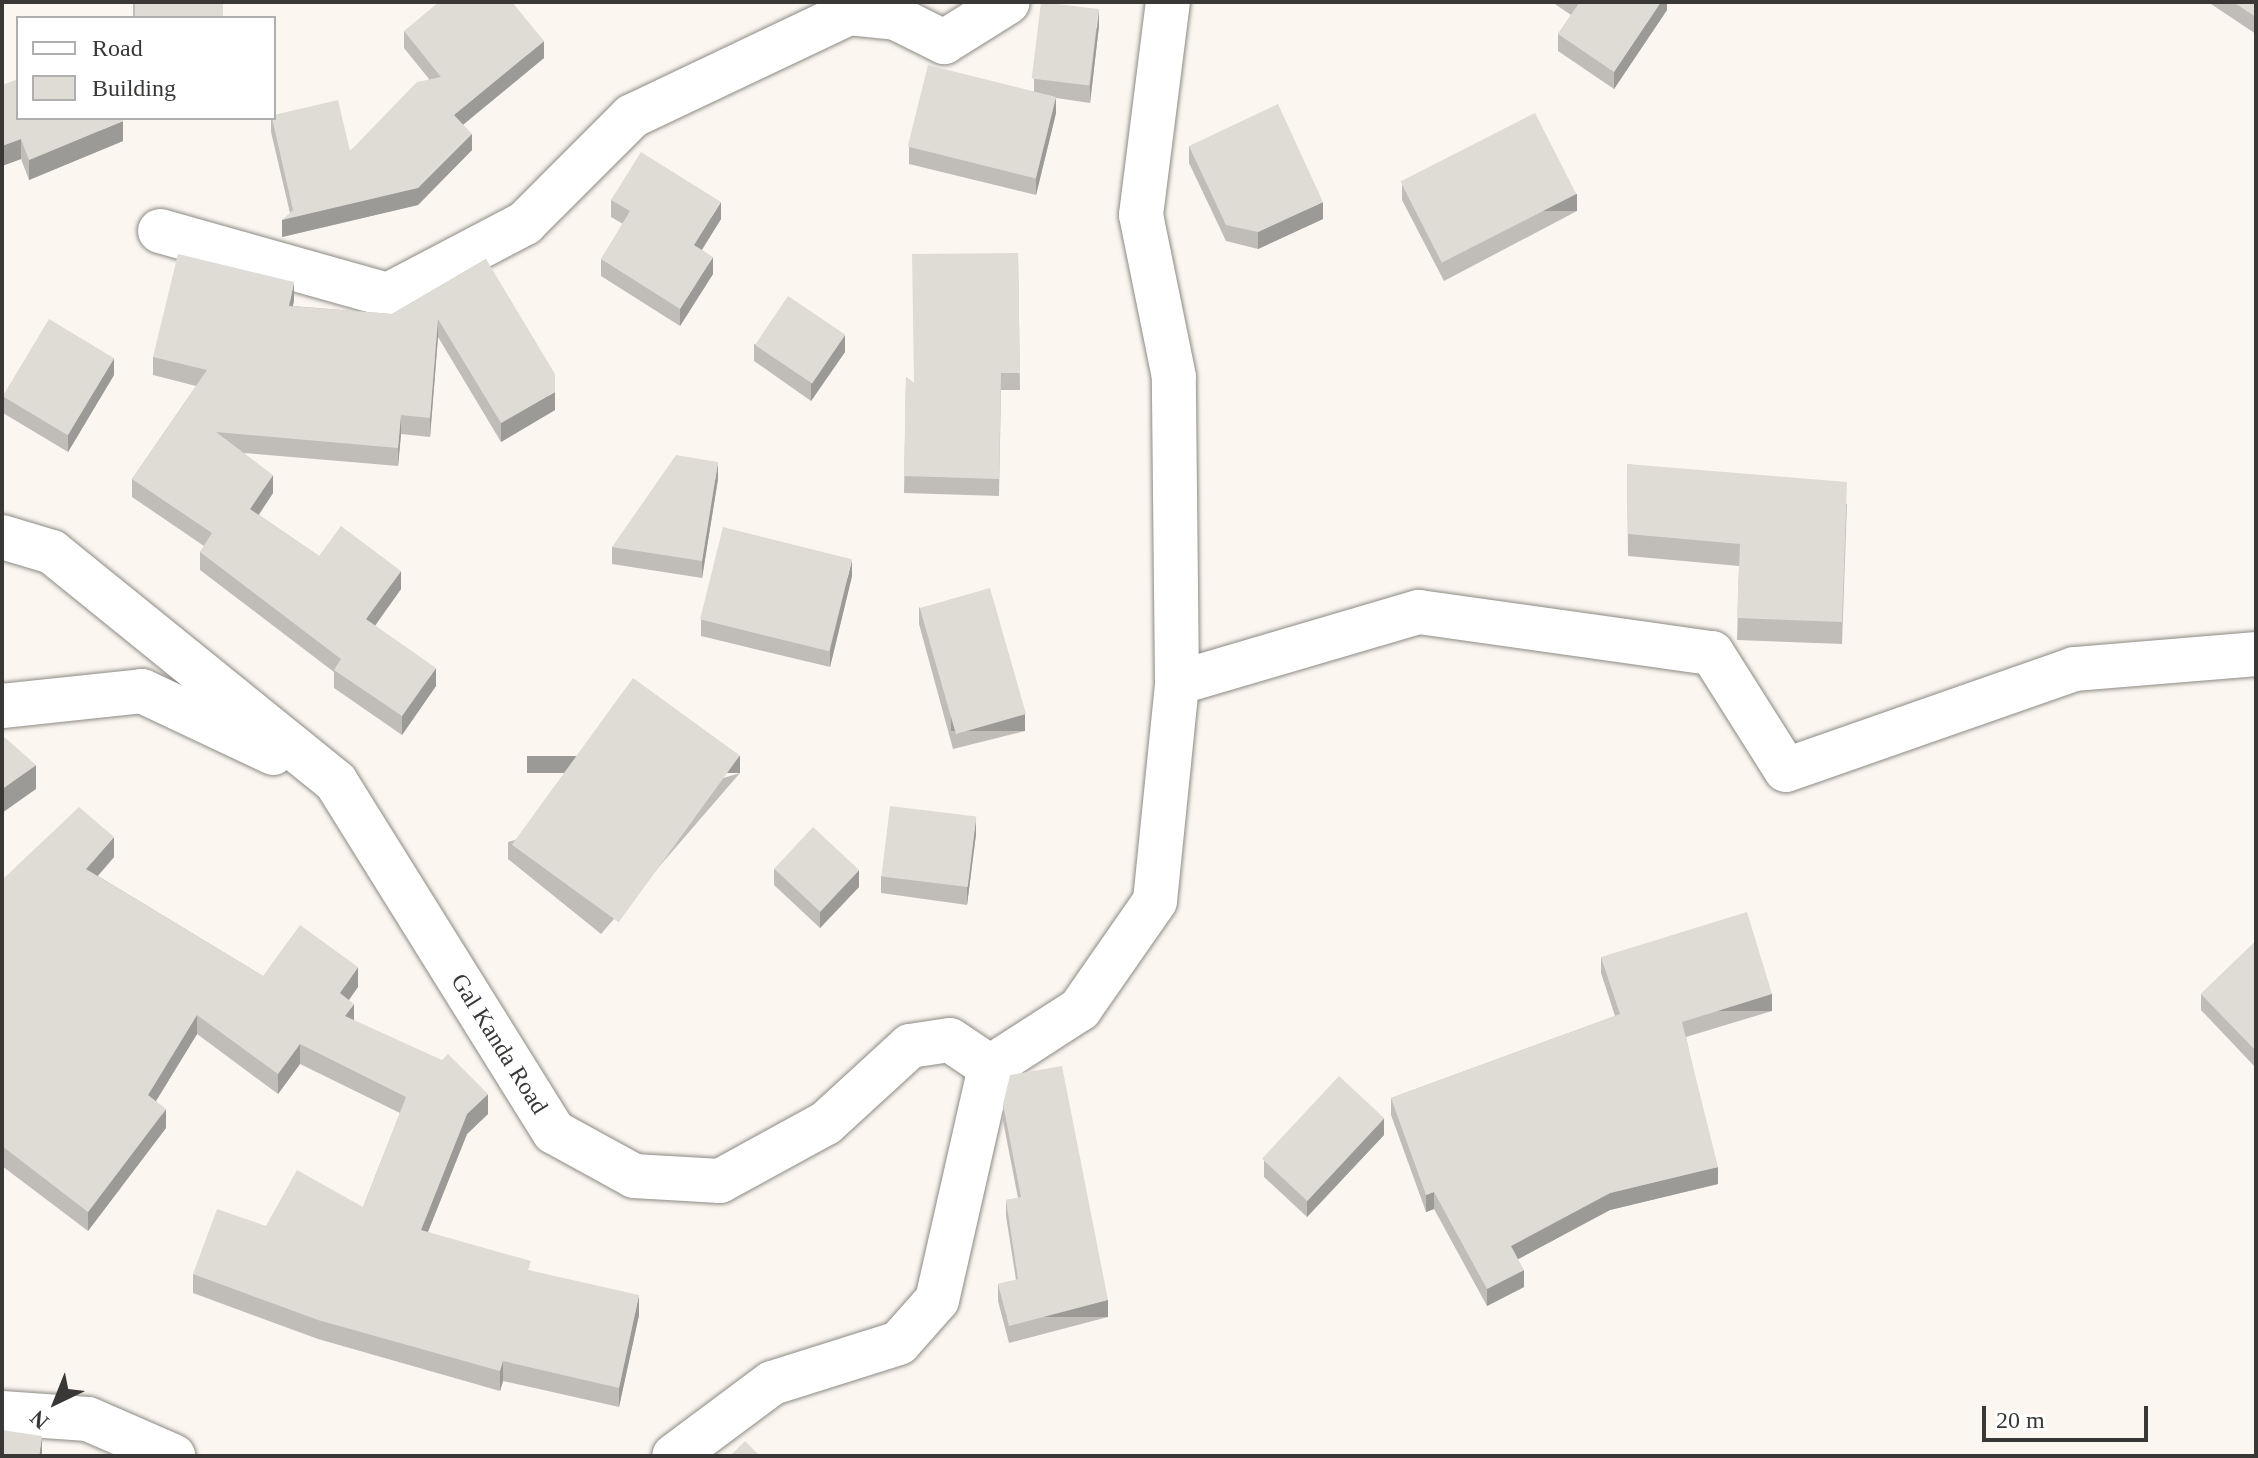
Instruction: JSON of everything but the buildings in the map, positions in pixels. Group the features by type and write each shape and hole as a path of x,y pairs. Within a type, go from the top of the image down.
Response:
{"street":[{"path":"160,231 388,295 525,223 632,116 849,13 896,18 944,42 1008,2"},
{"path":"674,1456 772,1383 899,1343 937,1300 990,1067 1080,1009 1155,901 1177,683 1174,377 1141,215 1168,2"},
{"name":"Gal Kanda Road","path":"2,537 52,552 336,782 554,1132 634,1176 720,1181 826,1123 910,1046 950,1040 990,1067"},
{"path":"1177,683 1419,612 1712,653 1786,770 2074,669 2256,654"},
{"path":"2,706 142,691 336,782"},
{"path":"2,1413 88,1419 173,1456"}]}
